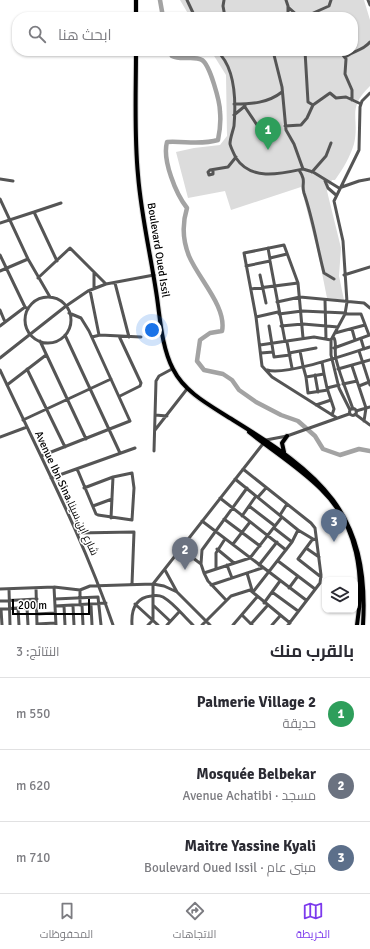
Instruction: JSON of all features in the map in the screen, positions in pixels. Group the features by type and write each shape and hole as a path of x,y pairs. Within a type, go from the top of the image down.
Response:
{"main road":[{"path":"136,0 136,12"},
{"name":"Boulevard Oued Issil","path":"136,56 137,164 164,339 172,369 188,389 265,442 322,490 346,523 355,545 360,568 361,595 357,625"},
{"path":"284,452 282,443 287,436"},
{"name":"Boulevard Oued Issil","path":"265,442 284,452 331,490 349,516 355,528"},
{"path":"363,625 366,600 366,568"}],"street":[{"path":"187,0 193,12"},
{"path":"224,0 225,12"},
{"path":"286,0 292,12"},
{"path":"316,12 329,6 331,0"},
{"path":"368,0 370,5"},
{"path":"288,6 288,12"},
{"path":"358,51 370,42"},
{"path":"222,56 226,60 231,76 234,104 230,144 236,157 243,166 259,174 301,170 312,172 339,188 370,179"},
{"path":"274,56 282,92 285,126 294,144 304,180 303,191 313,222 324,274 334,279"},
{"path":"304,56 308,102 314,105"},
{"path":"345,57 346,74 352,90 352,100"},
{"path":"234,104 245,106 271,100 282,92"},
{"path":"285,126 301,125 307,118 314,105 330,93 336,98 343,96 360,104"},
{"path":"370,93 360,104 359,150 354,163 339,188 334,206 343,241 344,275 347,302 345,313 332,339 334,359 341,385 353,412 370,425"},
{"path":"234,115 245,106"},
{"path":"245,106 257,126"},
{"path":"312,172 326,156 331,143"},
{"path":"213,171 226,169 236,157"},
{"path":"0,179 13,182"},
{"path":"325,181 336,195"},
{"path":"0,199 28,259 50,297"},
{"path":"0,223 61,203"},
{"path":"34,212 57,261"},
{"path":"303,338 302,311 298,283 284,244 244,253 256,317 262,366 272,377 337,418"},
{"path":"38,278 71,248 106,284"},
{"path":"268,248 281,326 292,368"},
{"path":"0,254 26,308 25,322 30,334 40,341 53,342 65,335 69,328 69,313 66,306 58,300 50,297 37,300 26,308 5,322 0,326"},
{"path":"246,266 287,254"},
{"path":"0,271 28,259"},
{"path":"344,275 370,267"},
{"path":"94,272 94,288"},
{"path":"260,275 266,304"},
{"path":"0,358 66,306 90,290 106,284 154,276"},
{"path":"115,283 129,337"},
{"path":"251,289 298,283"},
{"path":"90,290 99,335"},
{"path":"277,302 300,297 347,302 364,302 370,308"},
{"path":"325,300 326,339"},
{"path":"0,310 5,322"},
{"path":"256,317 302,311 326,311 361,314 369,335 334,348"},
{"path":"41,456 111,430 130,421 120,396 84,321 69,313"},
{"path":"281,326 302,324 338,327"},
{"path":"335,333 365,325"},
{"path":"270,326 274,357 316,348"},
{"path":"352,329 355,340"},
{"path":"65,335 111,430 120,453"},
{"path":"92,337 99,335 141,337"},
{"path":"119,336 141,383 140,386 120,396"},
{"path":"260,345 314,337 332,339"},
{"path":"332,339 334,359 338,369 341,385"},
{"path":"361,339 364,349"},
{"path":"40,341 86,439"},
{"path":"267,370 274,371 322,362 370,347"},
{"path":"300,351 309,394 306,399"},
{"path":"359,351 368,374 370,384 359,386"},
{"path":"261,353 273,352"},
{"path":"7,384 46,355"},
{"path":"338,369 370,360"},
{"path":"322,362 327,389 334,409 332,415"},
{"path":"352,366 366,408 364,421"},
{"path":"27,369 65,447"},
{"path":"154,451 157,379 172,369"},
{"name":"Avenue Ibn Sina شارع ابن سينا","path":"0,370 77,533 100,585 113,625"},
{"path":"306,377 324,374"},
{"path":"315,375 318,392"},
{"path":"23,420 111,379"},
{"path":"309,394 357,381"},
{"path":"155,430 188,389"},
{"path":"316,405 331,400"},
{"path":"148,625 153,620 153,584 265,442 287,436 329,420 370,407"},
{"path":"155,415 167,416"},
{"path":"0,437 27,427"},
{"path":"51,478 134,448"},
{"path":"76,469 84,488 99,517 131,521 133,516 134,475 128,472 84,488"},
{"path":"243,469 313,525 321,577 320,583 289,624 257,597 253,591 247,573"},
{"path":"56,476 82,533"},
{"path":"111,518 113,477"},
{"path":"235,479 298,530 315,539"},
{"path":"226,600 212,585 204,573 201,564 202,550 214,531 247,488"},
{"path":"242,516 266,488"},
{"path":"220,498 286,550"},
{"path":"93,506 112,499"},
{"path":"204,573 250,558 268,536 287,504"},
{"path":"249,506 292,542"},
{"path":"224,519 260,546"},
{"path":"202,521 306,600"},
{"path":"233,544 250,522"},
{"path":"202,625 226,600 238,592 253,591 278,561 292,542 298,530"},
{"path":"77,533 134,532 136,534 132,584"},
{"path":"216,569 215,556 217,549 225,539"},
{"path":"315,539 306,548 298,560 321,577"},
{"path":"212,585 247,573 261,566 277,542"},
{"path":"306,548 318,557"},
{"path":"217,549 234,563"},
{"path":"181,550 201,564"},
{"path":"278,561 315,590"},
{"path":"228,565 232,578"},
{"path":"165,570 177,592 210,625"},
{"path":"289,588 298,576"},
{"path":"242,615 252,624 280,581"},
{"path":"0,589 54,587 80,590 90,586 100,585 153,584 164,586 177,592"},
{"path":"36,588 37,624 56,624 54,587"},
{"path":"9,588 10,625"},
{"path":"80,590 83,625"},
{"path":"272,592 298,611"},
{"path":"132,625 132,616 135,604 141,598 158,595 164,598 193,625"},
{"path":"55,599 98,597 100,604 101,625"},
{"path":"233,625 257,597"},
{"path":"0,601 37,599"},
{"path":"55,606 106,603"},
{"path":"135,604 158,625"},
{"path":"91,605 92,625"},
{"path":"153,605 170,621"},
{"path":"64,606 65,625"},
{"path":"73,606 74,625"},
{"path":"2,625 0,609 37,607"},
{"path":"18,608 19,625"},
{"path":"27,608 28,625"},
{"path":"166,625 179,612"},
{"path":"28,616 55,614"},
{"path":"272,625 280,616"}],"shaded area":[{"path":"180,0 364,0 370,20 370,86 358,101 356,107 354,144 350,154 338,176 335,180 332,180 327,191 341,248 339,276 344,300 327,298 318,253 301,187 231,210 225,191 188,198 176,152 220,145 227,136 226,75 214,56 358,56 358,12 187,12"}],"waterway":[{"path":"160,0 162,12"},
{"path":"172,56 180,58 195,58 202,60 205,63 214,84 220,112 218,140 199,143 167,142 166,149 166,158 171,176 187,208 184,226 184,238 187,250 193,265 216,303 222,322 222,331 210,333 200,340 197,361 204,370 223,374 232,380 239,390 256,402 281,415 298,421 315,436 323,449 340,455 359,449 370,451"}],"place":[{"name":"Palmerie Village 2","path":"268,150"},
{"name":"Maitre Yassine Kyali","path":"334,542"},
{"name":"Mosquée Belbekar","path":"185,570"}]}
